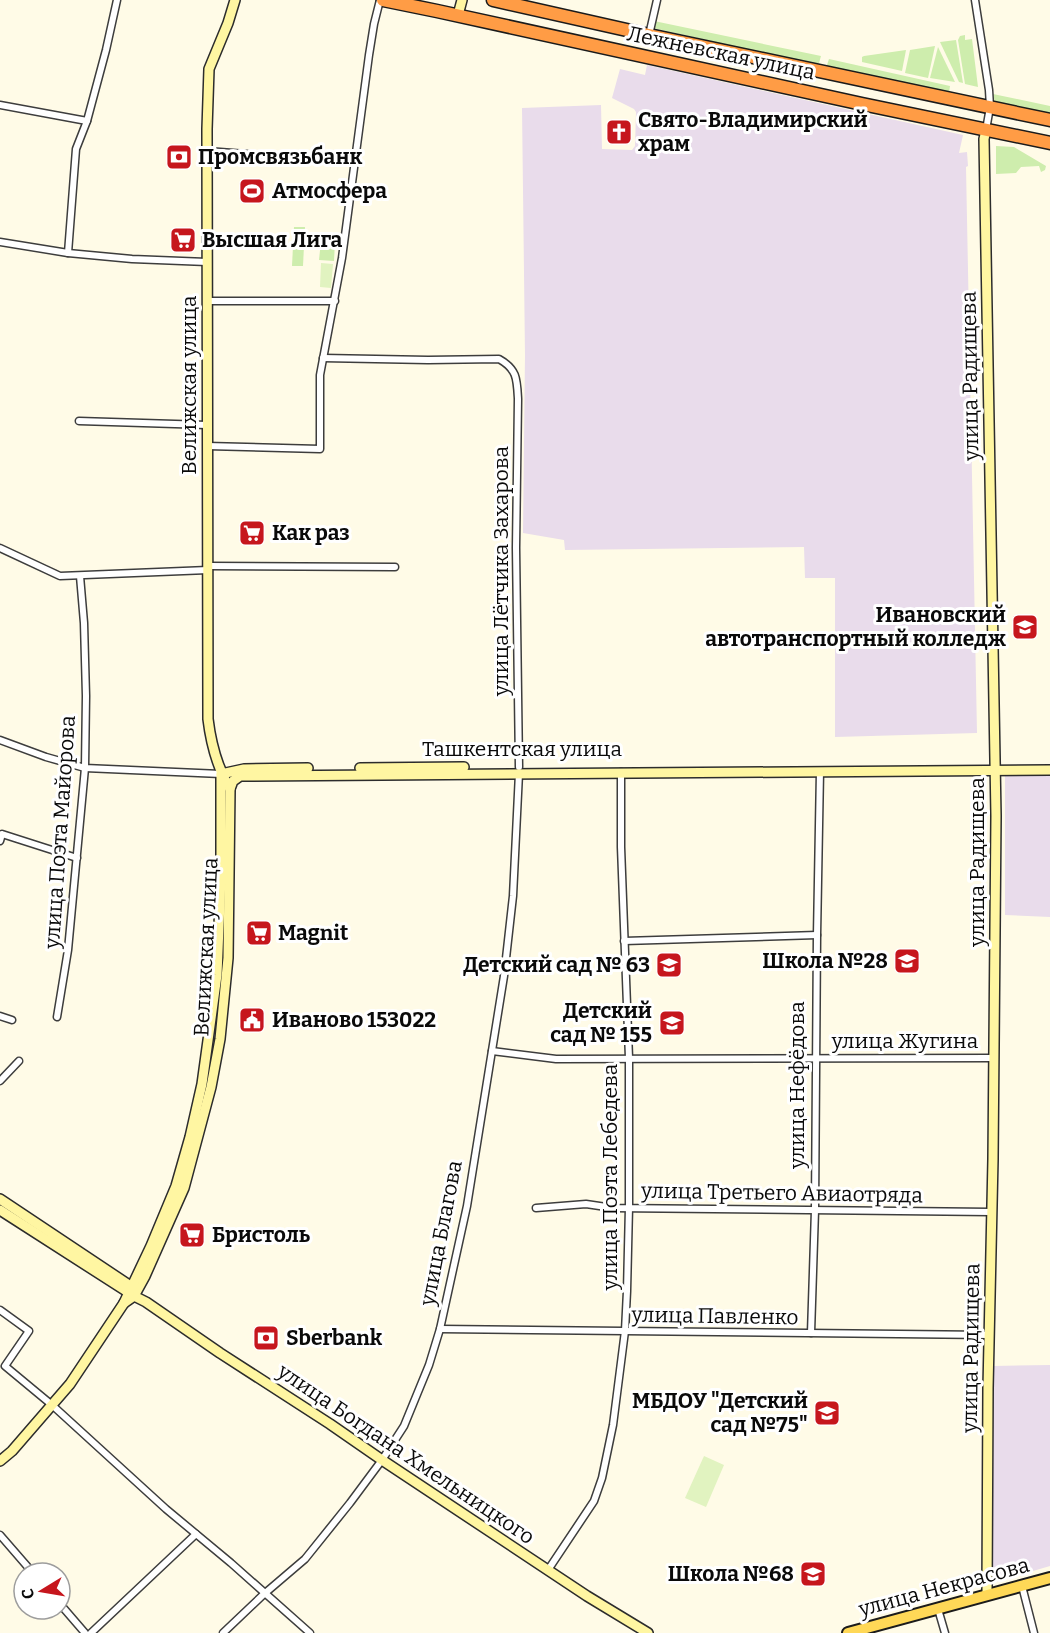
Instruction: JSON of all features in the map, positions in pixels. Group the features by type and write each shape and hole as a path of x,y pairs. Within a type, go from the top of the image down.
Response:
{"highway":[{"name":"Лежневская улица","path":"382,0 1050,143"},
{"name":"Лежневская улица","path":"493,0 1050,120"}],"main road":[{"name":"Велижская улица","path":"132,1291 156,1254 184,1188 211,1087 220,1039 228,958 224,783 211,743 208,719 207,152 209,69 235,0"},
{"path":"458,15 462,0"},
{"name":"улица Радищева","path":"986,130 984,149 995,767 994,1058 987,1594"},
{"name":"Ташкентская улица","path":"224,783 245,775 519,770 995,767 1050,764"},
{"name":"Ташкентская улица","path":"995,767 1050,770"},
{"name":"Ташкентская улица","path":"224,783 236,770 250,768 519,770"},
{"name":"улица Богдана Хмельницкого","path":"0,1199 220,1353 605,1608 648,1633"},
{"name":"улица Богдана Хмельницкого","path":"0,1210 132,1291"},
{"path":"0,1461 12,1451 70,1384 132,1291"},
{"name":"улица Некрасова","path":"851,1633 1050,1578"}],"street":[{"path":"68,253 76,149 87,121 117,0"},
{"path":"207,446 320,449 320,375 335,300 371,45 382,0"},
{"path":"649,35 657,0"},
{"path":"975,0 989,90 990,107 986,130"},
{"path":"0,105 87,121"},
{"path":"207,152 355,162"},
{"path":"0,242 68,253 132,259 207,262"},
{"path":"207,301 335,300"},
{"name":"улица Лётчика Захарова","path":"323,358 499,359 509,365 516,375 518,399 516,548 519,770"},
{"path":"80,421 207,425"},
{"path":"0,548 60,576 208,568 395,567"},
{"name":"улица Поэта Майорова","path":"57,1017 68,950 85,768 86,696 80,576"},
{"name":"Ташкентская улица","path":"0,740 85,768 224,783"},
{"name":"улица Нефёдова","path":"811,1333 815,1210 820,768"},
{"name":"улица Поэта Лебедева","path":"548,1570 594,1501 602,1478 613,1425 625,1331 629,1207 629,1058 620,769"},
{"name":"улица Благова","path":"223,1633 264,1593 305,1559 350,1503 404,1426 429,1365 440,1329 467,1206 504,976 513,896 519,770"},
{"path":"1,838 77,858"},
{"path":"624,941 817,935"},
{"path":"0,1016 12,1020"},
{"name":"улица Жугина","path":"492,1051 556,1059 994,1058"},
{"path":"0,1081 19,1060"},
{"name":"улица Третьего Авиаотряда","path":"536,1208 586,1204 613,1208 991,1212"},
{"path":"0,1310 29,1331 5,1366 310,1633"},
{"name":"улица Павленко","path":"440,1329 989,1335"},
{"path":"91,1633 196,1534"},
{"path":"0,1535 23,1561"},
{"path":"1022,1586 1034,1633"},
{"path":"938,1609 945,1633"},
{"path":"72,1618 85,1633"}],"shaded area":[{"path":"647,65 963,135 959,153 967,152 968,166 966,167 977,733 835,737 835,578 805,578 804,547 565,550 564,540 523,533 525,355 522,108 601,105 602,149 632,150 635,146 636,112 612,98 620,69 645,75"},
{"path":"1005,774 1050,774 1050,917 1005,915"},
{"path":"1050,1365 1050,1566 989,1584 994,1366"}],"green space":[{"path":"654,21 821,56 819,63 815,64 653,28"},
{"path":"965,35 965,40 972,39 978,87 965,84 958,40 960,36"},
{"path":"956,40 963,83 959,82 940,42"},
{"path":"935,46 928,78 905,73 910,50"},
{"path":"938,47 955,82 930,78"},
{"path":"906,50 902,71 862,62 864,56"},
{"path":"829,59 950,86 949,93 829,67 827,65"},
{"path":"993,94 1050,106 1050,113 995,102"},
{"path":"996,146 1014,147 1046,166 1045,170 1041,172 1039,166 1021,167 1016,173 996,174"},
{"path":"294,227 305,227 303,266 292,266"},
{"path":"321,241 335,242 334,261 319,260"},
{"path":"321,263 333,264 331,288 320,287"},
{"path":"704,1456 724,1465 706,1507 685,1498"}],"place":[{"name":"Свято-Владимирский храм","path":"619,132"},
{"name":"Промсвязьбанк","path":"179,157"},
{"name":"Атмосфера","path":"252,191"},
{"name":"Высшая Лига","path":"183,240"},
{"name":"Как раз","path":"252,533"},
{"name":"Ивановский автотранспортный колледж","path":"1025,627"},
{"name":"Magnit","path":"259,933"},
{"name":"Школа №28","path":"907,961"},
{"name":"Детский сад № 63","path":"669,965"},
{"name":"Иваново 153022","path":"252,1020"},
{"name":"Детский сад № 155","path":"672,1023"},
{"name":"Бристоль","path":"192,1235"},
{"name":"Sberbank","path":"266,1338"},
{"name":"МБДОУ \"Детский сад №75\"","path":"827,1413"},
{"name":"Школа №68","path":"813,1574"}]}
